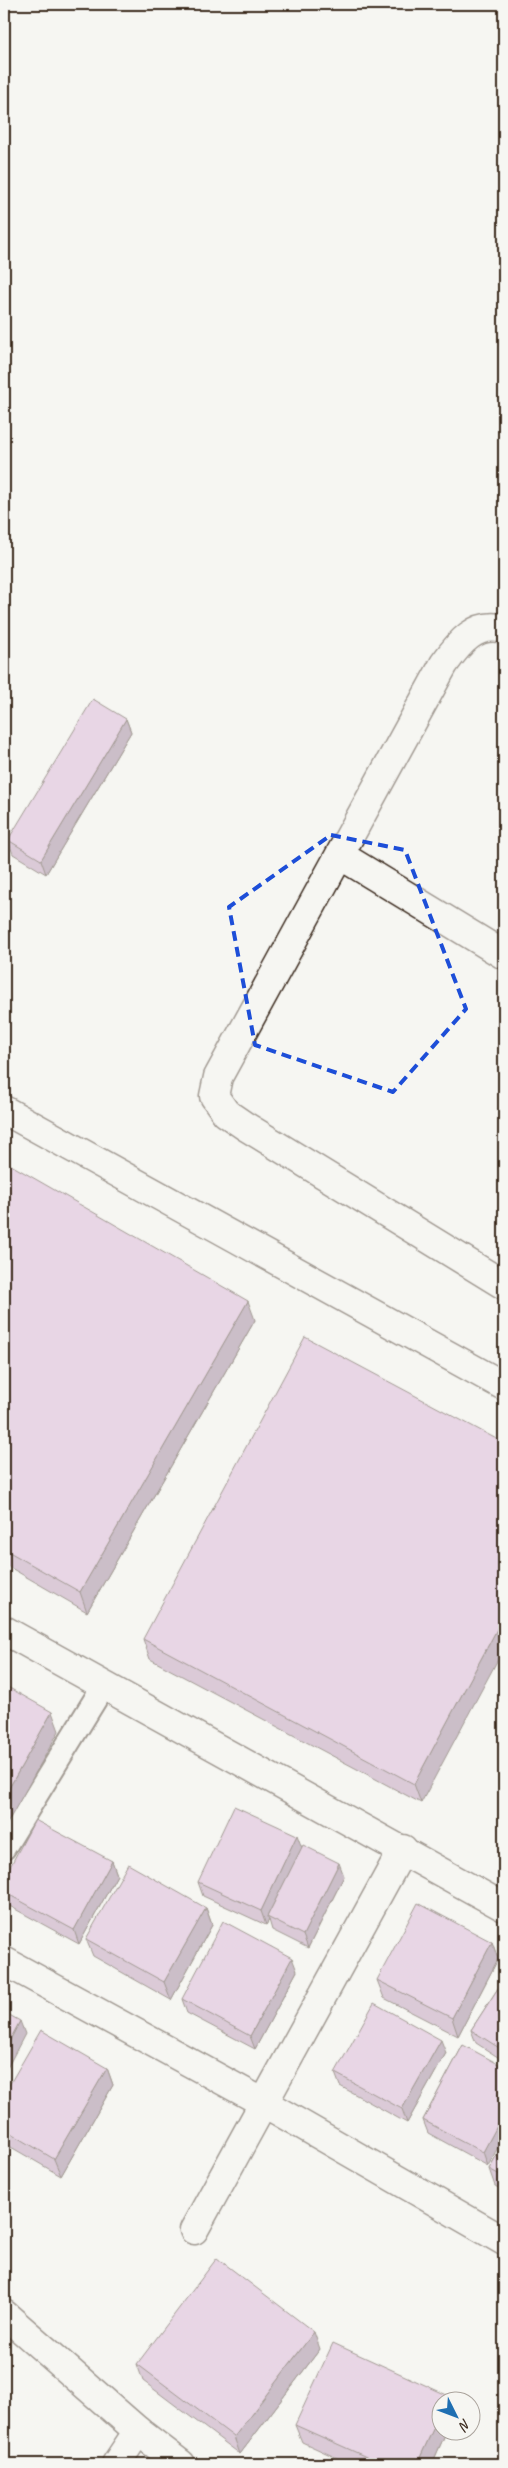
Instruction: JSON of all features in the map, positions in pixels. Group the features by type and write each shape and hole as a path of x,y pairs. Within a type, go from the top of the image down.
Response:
{"street":[{"path":"504,629 495,627 475,630 457,646 444,664 218,1077 214,1096 226,1113 245,1126 504,1285"},
{"path":"340,855 504,956"},
{"path":"4,1110 504,1386"},
{"path":"4,1630 403,1849 504,1907"},
{"path":"194,2230 403,1849"},
{"path":"4,1961 264,2103 504,2240"},
{"path":"4,2314 138,2431 180,2464"},
{"path":"116,2464 138,2431"}],"lane":[{"path":"4,1848 104,1685"}],"highlighted area":[{"path":"331,835 405,850 466,1009 393,1092 255,1045 229,907"}],"building":[{"path":"93,699 126,719 41,860 8,840"},
{"path":"4,1161 248,1301 80,1592 4,1549"},
{"path":"305,1337 504,1443 504,1616 414,1784 143,1639"},
{"path":"4,1685 52,1712 4,1797"},
{"path":"234,1806 297,1835 261,1911 198,1882"},
{"path":"35,1820 112,1861 74,1930 4,1892 4,1878"},
{"path":"303,1845 339,1863 303,1935 267,1917"},
{"path":"128,1864 206,1908 164,1982 86,1939"},
{"path":"418,1903 492,1942 452,2018 377,1980"},
{"path":"223,1921 292,1958 250,2036 182,1999"},
{"path":"504,1979 504,2051 471,2030"},
{"path":"374,2003 441,2040 402,2109 335,2073"},
{"path":"4,2012 20,2021 4,2051"},
{"path":"41,2030 107,2068 54,2159 4,2129 4,2094"},
{"path":"463,2045 504,2067 504,2113 483,2152 423,2120"},
{"path":"504,2142 504,2177 489,2169"},
{"path":"217,2258 314,2332 234,2437 137,2364"},
{"path":"333,2343 436,2390 430,2390 430,2436 417,2464 382,2464 295,2425"}]}
